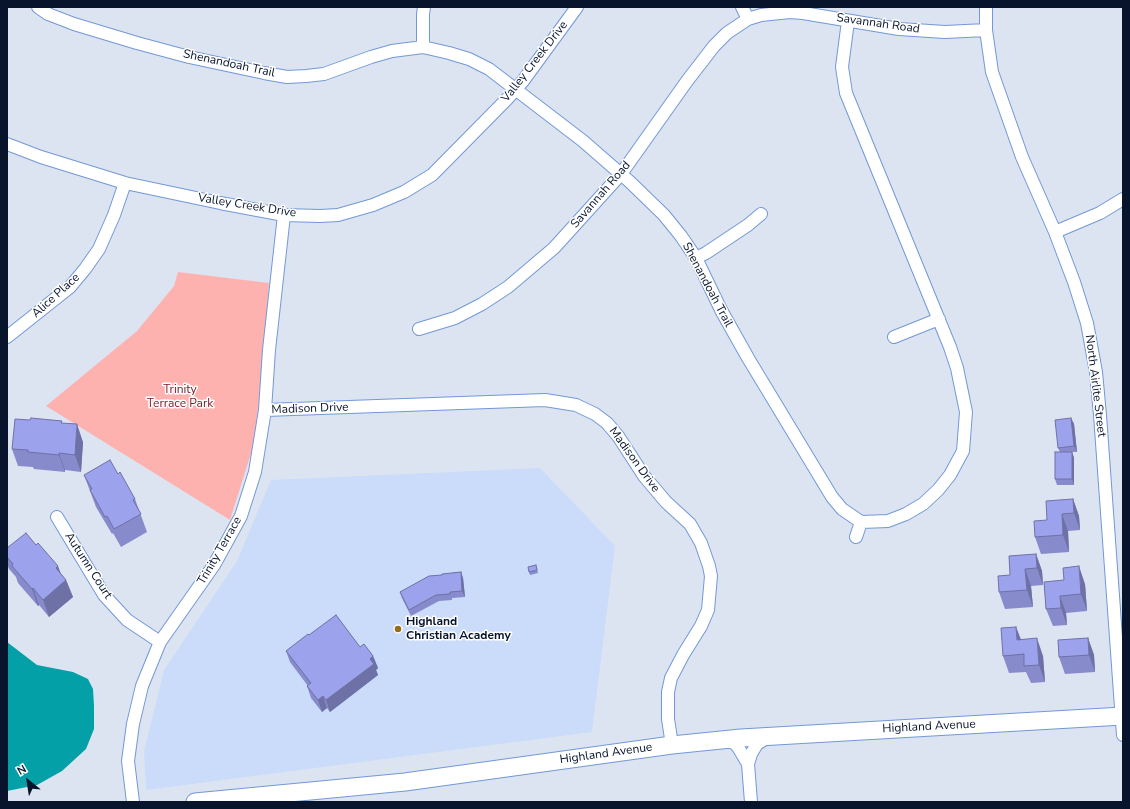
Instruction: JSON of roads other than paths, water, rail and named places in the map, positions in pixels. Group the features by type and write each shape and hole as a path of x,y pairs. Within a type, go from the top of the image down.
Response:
{"main road":[{"name":"Highland Avenue","path":"195,802 405,782 672,745 722,740 1122,716"}],"street":[{"name":"Shenandoah Trail","path":"38,7 48,14 74,24 144,45 264,73 287,76 324,74 392,51 423,47 469,59 490,69 583,141 621,174 664,215 696,258 721,310 748,358 823,483 842,509 860,522"},
{"path":"423,47 424,7"},
{"name":"Valley Creek Drive","path":"7,144 41,157 125,183 284,215 320,216 338,214 373,205 404,192 432,175 516,89 577,7"},
{"path":"742,7 748,19"},
{"name":"North Airlite Street","path":"986,7 986,30 992,72 1022,157 1055,232 1074,282 1087,323 1096,372 1100,415 1123,735"},
{"name":"Savannah Road","path":"419,329 455,318 482,304 508,287 554,248 621,174 707,54 727,33 748,19 761,15 790,12 899,29 945,32 986,30"},
{"path":"848,21 842,67 846,93 950,347 966,412 963,452 950,475 938,490 922,504 906,514 888,521 860,522 856,538"},
{"name":"Alice Place","path":"7,337 70,287 85,270 99,249 114,215 125,183"},
{"path":"1055,232 1100,213 1123,199"},
{"path":"696,258 742,229 761,214"},
{"name":"Trinity Terrace","path":"133,802 128,760 133,724 142,686 160,642 214,565 241,516 255,472 264,410 284,215"},
{"path":"894,337 939,319"},
{"name":"Madison Drive","path":"264,410 545,400 576,405 601,418 612,429 635,464 656,491 690,524 701,543 709,566 711,583 708,610 702,626 675,668 668,692 668,719 672,745"},
{"name":"Autumn Court","path":"57,517 104,595 127,620 160,642"},
{"path":"751,802 748,764 751,754 757,744 768,737"},
{"path":"722,740 734,743 748,764"}],"water":[{"path":"7,642 37,665 73,672 88,679 93,689 94,729 86,749 62,771 37,785 7,791"}],"place":[{"name":"Highland Christian Academy","path":"398,629"}],"park label":[{"name":"Trinity Terrace Park","path":"180,397"}]}
